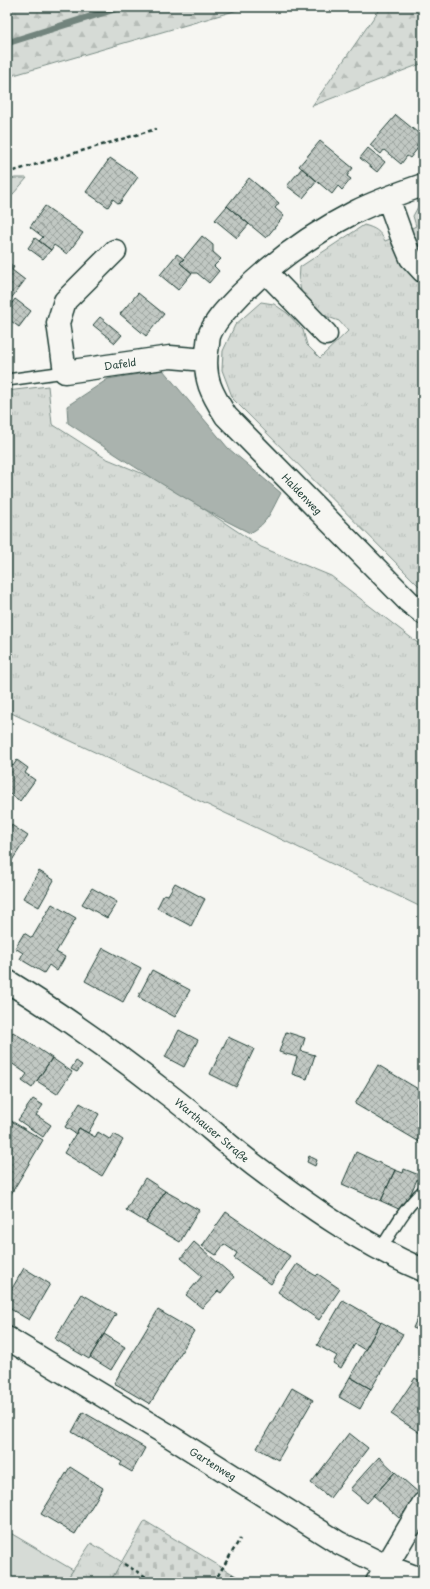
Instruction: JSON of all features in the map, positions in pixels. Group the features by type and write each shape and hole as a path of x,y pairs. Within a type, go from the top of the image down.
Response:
{"street":[{"path":"206,360 209,336 221,315 266,272 291,252 331,225 388,198 423,185"},
{"path":"388,198 411,258 423,271"},
{"path":"65,372 58,323 65,301 115,251"},
{"path":"266,272 326,334"},
{"name":"Dafeld","path":"65,372 170,357 206,360"},
{"name":"Haldenweg","path":"206,360 207,379 213,394 226,416 408,601 423,613"},
{"name":"Warthauser Straße","path":"7,981 104,1046 171,1096 254,1164 304,1201 380,1250 423,1270"},
{"name":"Gartenweg","path":"7,1338 161,1431 339,1543 382,1574 423,1580"},
{"path":"382,1574 423,1504"}],"lane":[{"path":"7,380 65,372"},
{"path":"380,1250 399,1220 417,1196 423,1191"}],"path":[{"path":"7,172 156,128"},
{"path":"214,1582 240,1539"},
{"path":"124,1564 155,1582"}],"green space":[{"path":"7,7 248,7 7,77"},
{"path":"381,7 423,7 423,63 312,106"},
{"path":"27,178 7,201 7,180"},
{"path":"423,202 423,251 417,246 410,229 416,226 413,216 419,205"},
{"path":"364,225 377,230 385,241 390,239 407,270 412,276 423,284 423,590 233,399 222,370 223,351 235,325 261,302 274,304 287,313 303,330 307,345 320,358 348,331 339,321 317,313 303,299 299,282 300,267"},
{"path":"48,386 52,424 105,458 165,483 261,547 331,576 423,647 423,908 289,843 7,711 7,391"},
{"path":"145,1521 246,1582 110,1582"},
{"path":"7,1531 73,1570 65,1582 7,1582"},
{"path":"91,1543 122,1562 110,1582 65,1582"}],"shaded area":[{"path":"163,370 228,448 281,493 265,521 250,533 180,495 68,423 67,406 108,379"}],"building":[{"path":"396,115 423,137 416,146 418,148 410,158 407,156 401,164 384,150 381,154 370,145"},
{"path":"320,141 353,168 347,176 351,179 342,190 338,186 332,194 299,166"},
{"path":"368,148 385,162 377,172 360,158"},
{"path":"110,158 138,177 119,204 113,199 108,207 86,192"},
{"path":"302,168 317,181 303,198 287,186"},
{"path":"249,178 279,203 275,208 284,216 266,238 227,206"},
{"path":"45,206 83,233 67,254 54,245 51,250 39,241 43,237 30,227"},
{"path":"227,206 249,224 237,238 215,220"},
{"path":"202,236 213,245 213,252 221,259 214,266 219,271 209,283 197,273 192,273 180,263"},
{"path":"35,238 51,250 43,259 28,248"},
{"path":"177,254 184,259 180,263 192,273 178,290 160,275"},
{"path":"7,262 14,267 12,270 25,280 7,304"},
{"path":"138,293 164,314 146,336 120,314"},
{"path":"15,299 31,311 19,327 7,318 7,310"},
{"path":"100,317 122,335 115,343 93,325"},
{"path":"17,760 28,768 25,773 35,780 20,801 7,792 7,761 13,766"},
{"path":"7,822 28,836 7,868"},
{"path":"39,871 54,880 39,907 23,898"},
{"path":"175,883 205,899 191,926 157,908 164,894 168,895"},
{"path":"92,888 117,902 107,918 82,904"},
{"path":"52,904 76,918 56,952 65,957 57,971 49,965 44,973 20,959 23,953 15,948 24,933 32,938"},
{"path":"103,948 141,968 123,1002 85,981"},
{"path":"152,970 190,990 175,1017 138,997"},
{"path":"179,1030 198,1040 184,1067 165,1057"},
{"path":"13,1032 52,1058 32,1088 22,1081 27,1074 7,1060 7,1040"},
{"path":"286,1032 305,1038 301,1051 315,1055 307,1079 292,1074 297,1057 279,1052"},
{"path":"228,1037 254,1049 236,1087 210,1074"},
{"path":"52,1058 72,1072 57,1094 37,1081"},
{"path":"76,1061 82,1065 77,1072 71,1069"},
{"path":"378,1065 423,1092 423,1144 355,1104"},
{"path":"33,1099 43,1105 36,1115 51,1125 43,1137 18,1120"},
{"path":"80,1103 99,1114 88,1133 79,1128 76,1134 65,1127"},
{"path":"8,1119 43,1140 7,1199"},
{"path":"79,1128 95,1137 98,1132 111,1140 114,1134 123,1140 102,1176 64,1153"},
{"path":"356,1152 395,1170 381,1201 342,1184"},
{"path":"309,1156 317,1160 315,1166 307,1162"},
{"path":"404,1169 419,1175 403,1211 381,1201 395,1170 403,1173"},
{"path":"145,1178 165,1191 146,1222 126,1210"},
{"path":"165,1191 199,1210 180,1242 146,1222"},
{"path":"226,1212 290,1256 271,1284 234,1258 237,1253 224,1244 216,1255 202,1246"},
{"path":"194,1242 234,1277 221,1293 218,1291 202,1308 186,1295 202,1276 181,1258"},
{"path":"297,1264 316,1276 318,1274 340,1289 319,1320 278,1292"},
{"path":"24,1268 50,1284 29,1320 7,1307 7,1297"},
{"path":"82,1294 116,1314 89,1359 55,1339"},
{"path":"343,1300 381,1322 365,1350 355,1344 341,1368 333,1363 337,1356 317,1345"},
{"path":"423,1307 423,1332 413,1328"},
{"path":"158,1310 194,1331 150,1404 114,1383"},
{"path":"381,1322 403,1334 371,1389 350,1377"},
{"path":"104,1334 125,1347 111,1370 90,1357"},
{"path":"350,1377 371,1389 360,1409 339,1397"},
{"path":"415,1378 423,1383 423,1435 391,1414"},
{"path":"292,1388 313,1400 278,1460 257,1448"},
{"path":"83,1412 145,1448 132,1472 120,1465 122,1462 72,1432"},
{"path":"349,1433 368,1448 330,1498 311,1483"},
{"path":"379,1457 395,1472 367,1503 350,1489"},
{"path":"70,1467 103,1488 75,1534 41,1514"},
{"path":"395,1472 420,1494 399,1518 374,1496"},
{"path":"232,1574 245,1582 228,1582"}],"waterway":[{"path":"7,43 121,7"}]}
